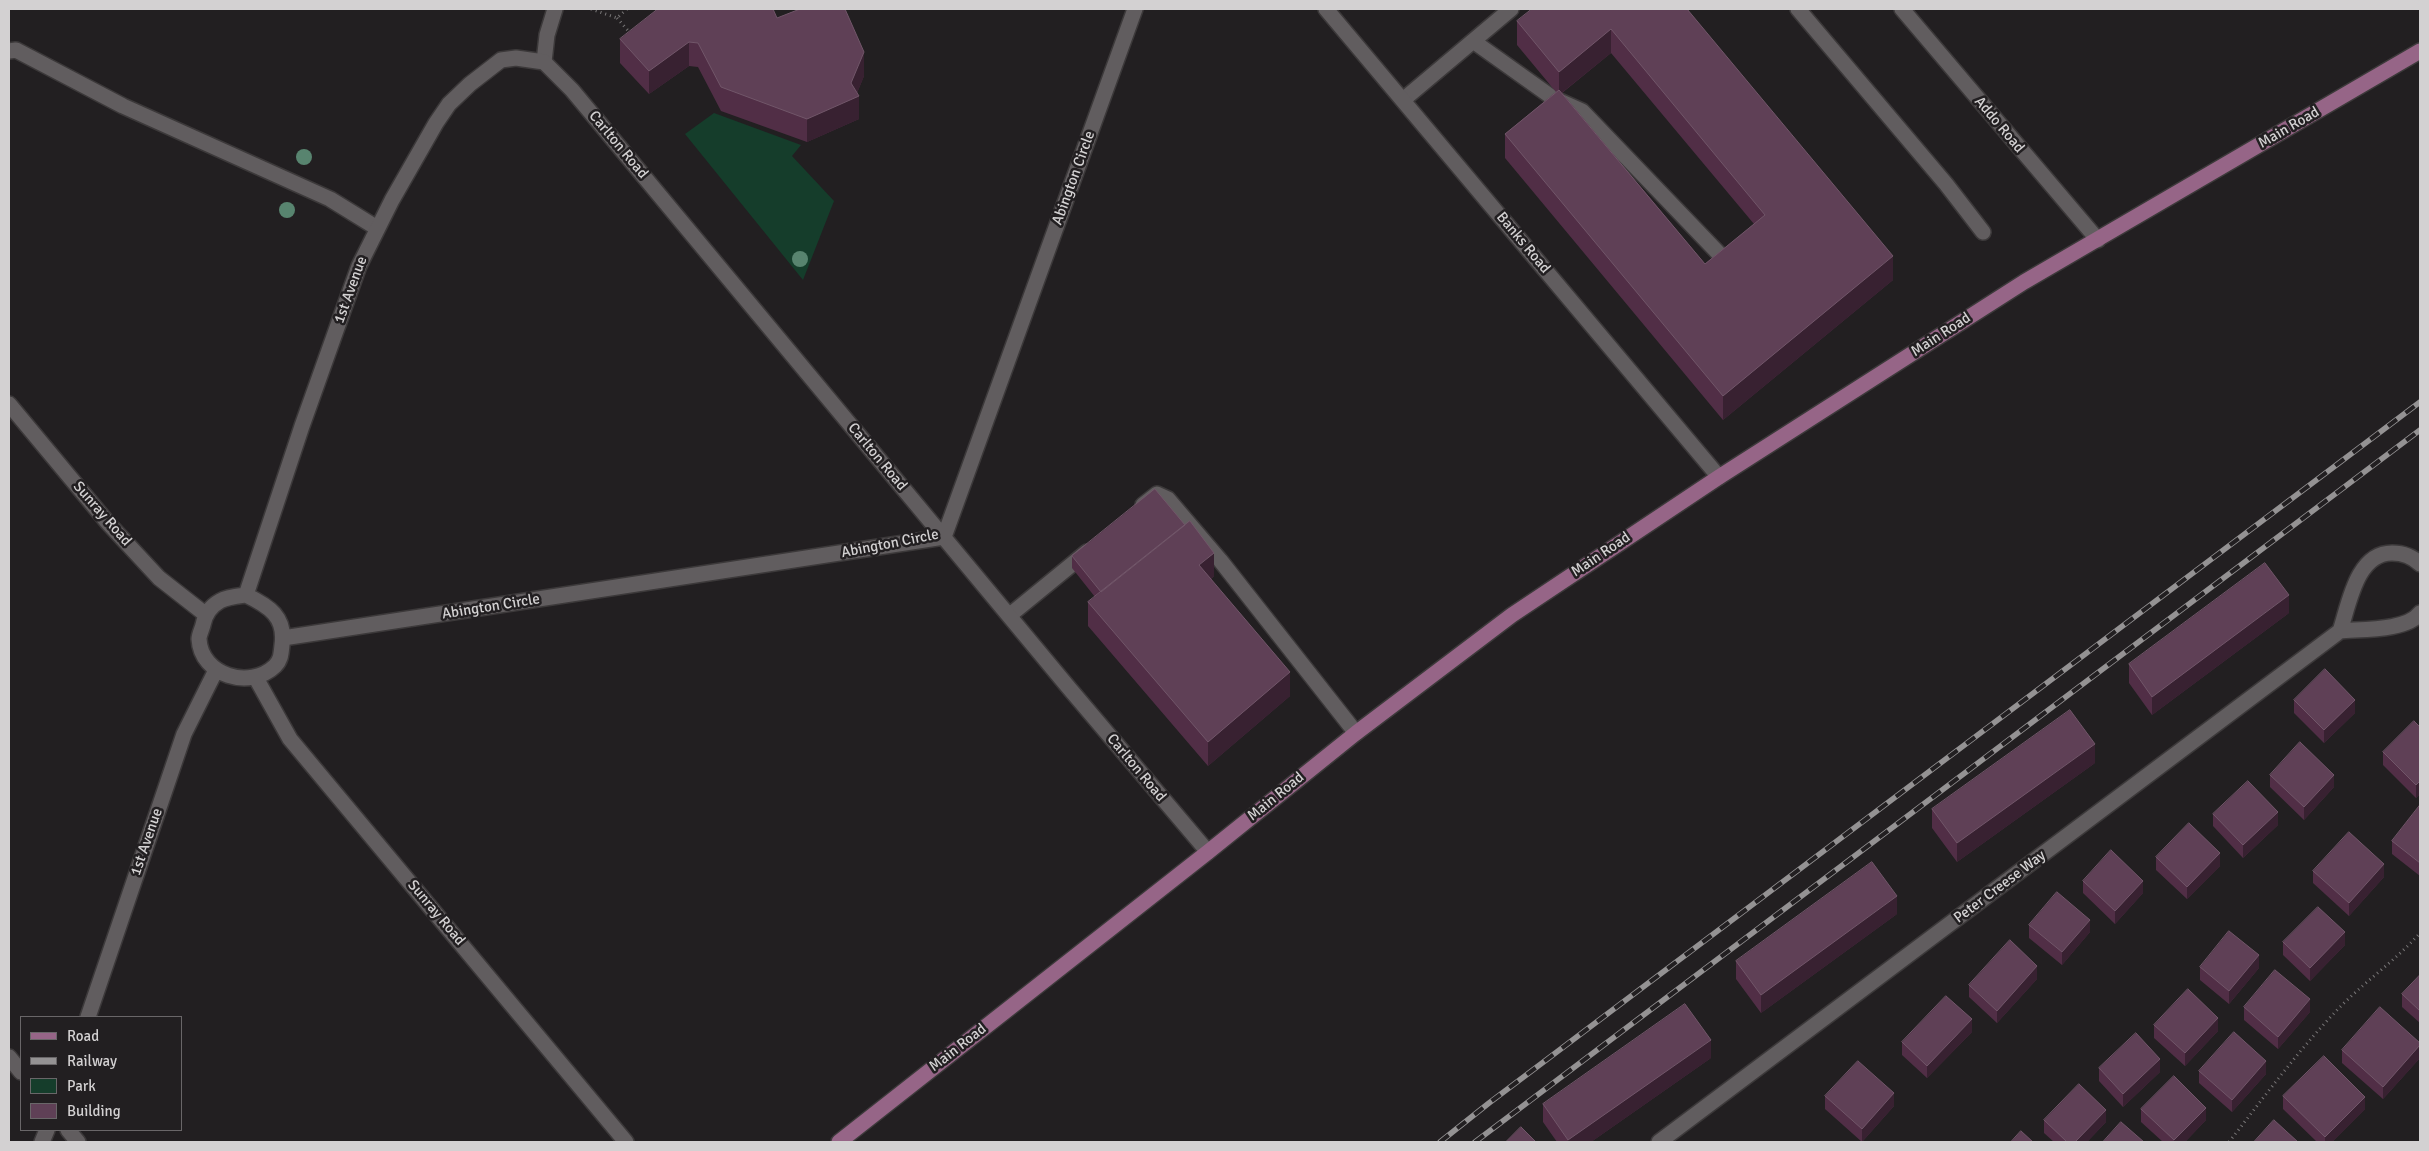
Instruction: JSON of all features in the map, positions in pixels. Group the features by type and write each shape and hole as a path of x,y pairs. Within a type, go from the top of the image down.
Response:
{"main road":[{"name":"Main Road","path":"838,1142 1208,852 1356,733 1512,615 1719,477 2024,282 2420,51"}],"street":[{"path":"544,62 547,35 555,9"},
{"name":"Abington Circle","path":"283,638 944,537 1135,9"},
{"name":"Banks Road","path":"1326,9 1719,477"},
{"path":"1403,100 1511,9"},
{"path":"1798,9 1946,184 1983,232"},
{"name":"Addo Road","path":"1902,9 2098,240"},
{"path":"1473,41 1553,98 1582,111 1726,260"},
{"path":"12,50 123,106 330,199 377,228"},
{"name":"1st Avenue","path":"246,595 302,426 353,283 377,228 413,163 449,104 485,71 501,60 529,59 544,62"},
{"name":"Carlton Road","path":"544,62 572,90 1069,688 1208,852"},
{"name":"Sunray Road","path":"9,404 108,523 159,578 205,614"},
{"path":"1134,513 1157,494 1168,499 1220,560 1356,733"},
{"path":"1010,615 1095,545"},
{"path":"2420,564 2411,557 2399,553 2388,553 2376,558 2361,573 2340,631 2394,626 2417,618 2420,613"},
{"path":"246,595 267,605 280,622 283,638 280,662 256,678 236,678 216,670 205,657 199,640 205,614 221,600 246,595"},
{"name":"Peter Creese Way","path":"1659,1142 2340,631"},
{"name":"1st Avenue","path":"88,1016 184,734 216,670"},
{"name":"Sunray Road","path":"256,678 290,739 626,1142"},
{"path":"9,1058 20,1071"},
{"path":"69,1131 78,1142"}],"path":[{"path":"591,9 617,18 635,39"},
{"path":"617,18 627,9"},
{"path":"2229,1142 2291,1063 2342,1005 2401,954 2420,933"}],"green space":[{"path":"714,113 801,145 792,156 834,201 803,280 685,134"}],"building":[{"path":"658,9 773,9 777,18 800,9 845,9 864,52 851,83 859,96 807,119 721,87 698,43 689,42 649,71 620,39"},
{"path":"1532,9 1687,9 1893,256 1723,396 1505,134 1559,90 1705,264 1765,215 1611,29 1559,72 1517,21"},
{"path":"1155,489 1185,525 1101,592 1072,556"},
{"path":"1190,521 1214,553 1199,565 1290,672 1208,742 1088,602"},
{"path":"2265,563 2289,595 2152,697 2129,664"},
{"path":"2325,669 2355,700 2324,730 2294,700"},
{"path":"2070,710 2095,744 1957,843 1932,809"},
{"path":"2414,721 2420,727 2420,781 2416,785 2383,752"},
{"path":"2300,742 2334,775 2304,807 2270,775"},
{"path":"2248,781 2278,812 2243,845 2213,814"},
{"path":"2420,805 2420,863 2392,841"},
{"path":"2189,823 2220,853 2187,887 2156,857"},
{"path":"2349,832 2384,864 2349,903 2313,871"},
{"path":"2111,850 2143,881 2115,911 2083,881"},
{"path":"1872,862 1897,896 1761,995 1736,961"},
{"path":"2057,892 2090,920 2062,952 2029,925"},
{"path":"2318,907 2345,932 2310,968 2283,942"},
{"path":"2229,931 2259,955 2229,991 2200,967"},
{"path":"2010,940 2037,966 1997,1011 1969,985"},
{"path":"2275,970 2310,999 2278,1037 2244,1007"},
{"path":"2420,975 2420,1011 2402,994"},
{"path":"2188,989 2218,1018 2185,1053 2154,1025"},
{"path":"1946,996 1972,1019 1927,1066 1902,1042"},
{"path":"1685,1004 1711,1040 1568,1140 1543,1104"},
{"path":"2380,1007 2420,1043 2383,1087 2342,1050"},
{"path":"2234,1032 2266,1061 2232,1100 2199,1071"},
{"path":"2136,1033 2160,1059 2123,1094 2099,1068"},
{"path":"2324,1056 2365,1097 2325,1137 2283,1096"},
{"path":"1858,1061 1894,1093 1862,1129 1825,1096"},
{"path":"2174,1076 2206,1108 2174,1140 2141,1109"},
{"path":"2079,1084 2106,1110 2075,1142 2067,1142 2044,1120"},
{"path":"2274,1120 2298,1142 2254,1142"},
{"path":"2121,1122 2144,1142 2103,1142"},
{"path":"1521,1127 1536,1142 1506,1142"},
{"path":"2021,1131 2033,1142 2011,1142"}],"railway":[{"path":"1440,1142 1489,1103 2420,402"},
{"path":"1475,1142 2420,430"}]}
